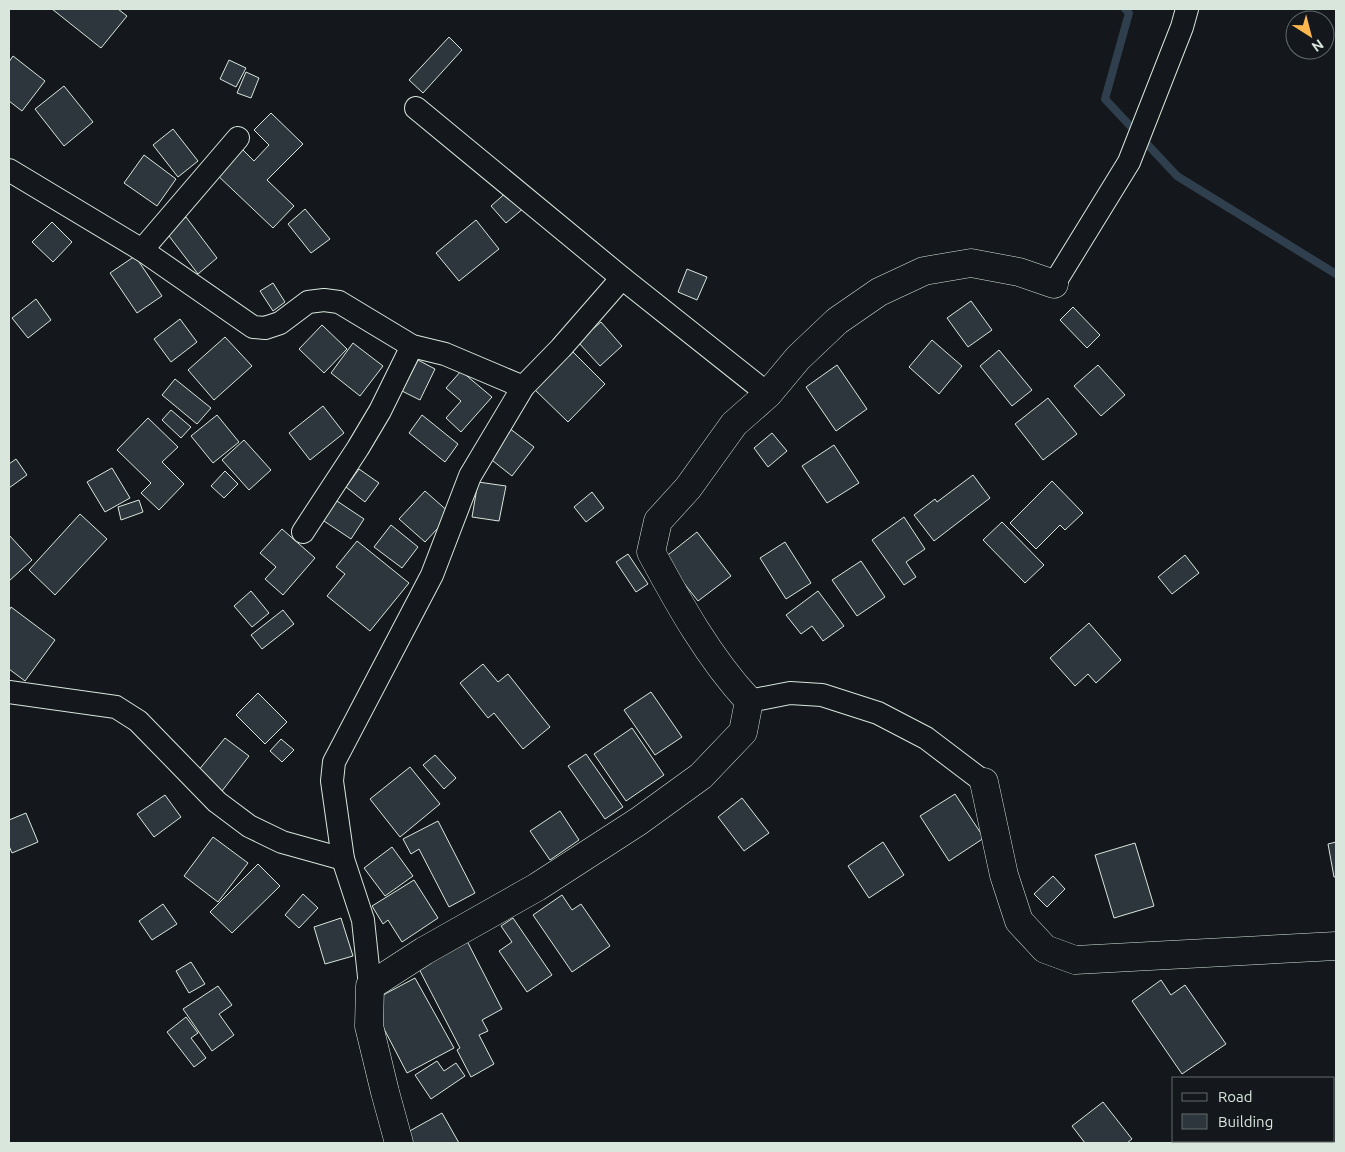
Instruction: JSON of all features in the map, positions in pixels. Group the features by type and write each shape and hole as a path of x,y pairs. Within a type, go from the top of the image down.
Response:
{"street":[{"path":"749,701 728,679 678,602 651,552 658,521 688,488 734,424 768,394 798,358 837,321 879,292 924,271 971,263 1019,272 1054,284 1130,162 1182,27 1187,9"},
{"path":"416,108 622,278 768,394"},
{"path":"142,250 238,138"},
{"path":"9,170 142,250 253,327 265,328 280,323 308,302 324,300 339,302 412,346 445,354 523,387"},
{"path":"399,1143 384,1092 370,1026 370,986 363,920 343,859 332,781 334,762 432,575 470,476 523,387 561,348 622,278"},
{"path":"303,532 380,411 412,346"},
{"path":"9,692 116,707 138,721 217,802 249,826 282,842 343,859"},
{"path":"749,701 790,693 822,695 878,713 926,738 984,782 1004,875 1019,921 1045,949 1075,960 1336,946"},
{"path":"370,986 424,950 536,887 639,821 701,776 743,732 749,701"}],"building":[{"path":"52,9 118,9 127,16 101,48"},
{"path":"449,37 462,50 423,93 409,80"},
{"path":"13,56 45,81 22,111 9,101 9,62"},
{"path":"229,60 246,68 236,87 220,79"},
{"path":"246,72 259,78 251,98 237,93"},
{"path":"64,86 93,122 64,146 35,109"},
{"path":"271,113 303,144 267,180 294,206 273,228 214,172 239,146 254,161 269,145 254,130"},
{"path":"173,129 198,161 178,177 153,145"},
{"path":"144,155 176,179 157,206 124,183"},
{"path":"509,190 525,207 506,223 491,206"},
{"path":"305,209 330,239 311,253 288,224"},
{"path":"186,217 217,258 198,274 166,232"},
{"path":"476,220 499,249 459,281 436,253"},
{"path":"52,222 72,242 53,262 32,242"},
{"path":"135,256 162,296 137,313 110,273"},
{"path":"687,269 707,277 697,300 678,292"},
{"path":"273,283 285,302 273,311 260,291"},
{"path":"36,299 51,320 28,338 12,318"},
{"path":"971,301 992,330 968,347 947,318"},
{"path":"1073,307 1100,335 1087,348 1060,320"},
{"path":"180,319 197,342 171,362 154,339"},
{"path":"601,322 622,346 600,366 578,342"},
{"path":"322,325 347,349 324,373 299,349"},
{"path":"225,337 252,366 214,400 188,370"},
{"path":"932,340 962,366 939,394 909,367"},
{"path":"353,343 383,366 360,396 331,373"},
{"path":"999,350 1032,390 1012,406 980,366"},
{"path":"572,351 605,384 568,422 534,389"},
{"path":"418,360 435,369 420,400 402,391"},
{"path":"837,365 867,409 836,431 806,387"},
{"path":"1098,365 1125,395 1101,416 1074,386"},
{"path":"461,371 492,397 461,432 446,418 461,401 446,388"},
{"path":"175,379 211,408 197,424 162,395"},
{"path":"1048,398 1077,434 1043,460 1015,424"},
{"path":"323,406 344,433 310,460 289,433"},
{"path":"171,410 191,427 181,438 162,420"},
{"path":"217,415 239,442 213,463 191,436"},
{"path":"422,415 458,444 445,462 409,433"},
{"path":"148,418 178,447 162,462 184,484 159,510 141,493 151,483 117,450"},
{"path":"509,428 534,447 512,476 488,457"},
{"path":"772,433 787,451 768,467 754,448"},
{"path":"244,440 271,470 249,490 222,460"},
{"path":"834,445 859,483 827,503 802,466"},
{"path":"16,459 27,475 9,488 9,464"},
{"path":"112,468 130,498 105,512 87,482"},
{"path":"359,469 379,483 365,502 346,487"},
{"path":"225,471 238,484 224,498 211,486"},
{"path":"973,475 990,498 934,541 914,515 935,499 937,502"},
{"path":"1052,481 1083,513 1065,530 1060,525 1036,549 1010,523"},
{"path":"478,482 506,486 499,521 472,517"},
{"path":"425,491 451,514 425,542 399,519"},
{"path":"592,492 604,508 586,522 574,507"},
{"path":"334,499 364,519 351,539 321,519"},
{"path":"139,500 143,512 121,520 118,507"},
{"path":"80,514 107,539 55,595 29,570"},
{"path":"904,517 925,549 906,562 916,577 904,585 872,540"},
{"path":"1002,522 1044,565 1025,583 983,540"},
{"path":"391,525 418,547 402,568 374,547"},
{"path":"282,529 315,558 283,595 265,579 276,567 260,553"},
{"path":"697,532 731,576 698,601 664,558"},
{"path":"9,535 32,560 9,581"},
{"path":"357,541 409,583 370,631 327,596 345,574 336,567"},
{"path":"785,542 811,583 786,599 760,558"},
{"path":"628,554 648,584 636,592 616,562"},
{"path":"1185,555 1199,573 1172,594 1158,577"},
{"path":"861,561 885,597 857,616 832,580"},
{"path":"251,591 269,613 252,627 234,606"},
{"path":"818,591 844,626 823,641 812,626 801,634 786,615"},
{"path":"11,607 55,640 25,681 9,669 9,611"},
{"path":"283,610 294,624 262,649 251,635"},
{"path":"1089,623 1121,660 1096,683 1088,674 1075,686 1050,658"},
{"path":"483,664 498,682 508,674 550,727 523,749 494,713 488,718 460,683"},
{"path":"651,692 682,737 655,755 624,710"},
{"path":"258,693 287,722 265,744 236,715"},
{"path":"632,728 664,775 626,801 594,754"},
{"path":"225,738 249,756 222,791 198,771"},
{"path":"281,739 294,750 282,762 270,751"},
{"path":"586,754 623,807 605,819 568,766"},
{"path":"435,755 456,778 444,789 423,765"},
{"path":"410,767 440,804 400,837 370,799"},
{"path":"955,794 984,838 949,861 920,816"},
{"path":"165,795 181,817 154,837 137,814"},
{"path":"742,798 769,833 744,851 718,817"},
{"path":"560,811 579,840 550,860 530,831"},
{"path":"26,813 38,842 12,853 9,846 9,820"},
{"path":"438,821 475,893 449,907 419,849 411,854 403,839"},
{"path":"213,837 248,863 218,902 184,876"},
{"path":"883,842 904,875 869,898 848,866"},
{"path":"1336,842 1336,877 1334,877 1328,844"},
{"path":"1135,843 1154,906 1114,918 1095,855"},
{"path":"392,847 413,876 385,896 364,868"},
{"path":"258,864 280,886 232,933 210,912"},
{"path":"1053,876 1065,889 1047,907 1034,894"},
{"path":"414,880 438,918 402,942 388,920 383,924 372,906"},
{"path":"303,894 318,908 299,928 285,915"},
{"path":"562,895 572,910 581,904 610,946 572,972 533,915"},
{"path":"163,904 177,924 152,940 139,921"},
{"path":"341,918 353,956 325,964 314,927"},
{"path":"513,918 552,975 527,992 499,951 512,942 501,926"},
{"path":"467,941 502,1009 482,1020 488,1031 479,1035 494,1064 471,1077 457,1050 460,1048 418,967"},
{"path":"191,962 205,984 189,993 176,971"},
{"path":"415,978 454,1048 407,1073 370,1002"},
{"path":"1161,980 1171,995 1185,985 1226,1044 1182,1074 1132,1001"},
{"path":"218,986 232,1005 219,1014 234,1035 212,1051 183,1009"},
{"path":"186,1017 198,1033 191,1038 206,1058 194,1067 167,1032"},
{"path":"437,1061 444,1071 456,1063 465,1076 431,1099 415,1075"},
{"path":"1103,1102 1132,1139 1127,1143 1085,1143 1072,1126"},
{"path":"442,1113 459,1143 412,1143 406,1133"}],"waterway":[{"path":"1125,9 1129,13 1105,99 1177,176 1336,274"}]}
